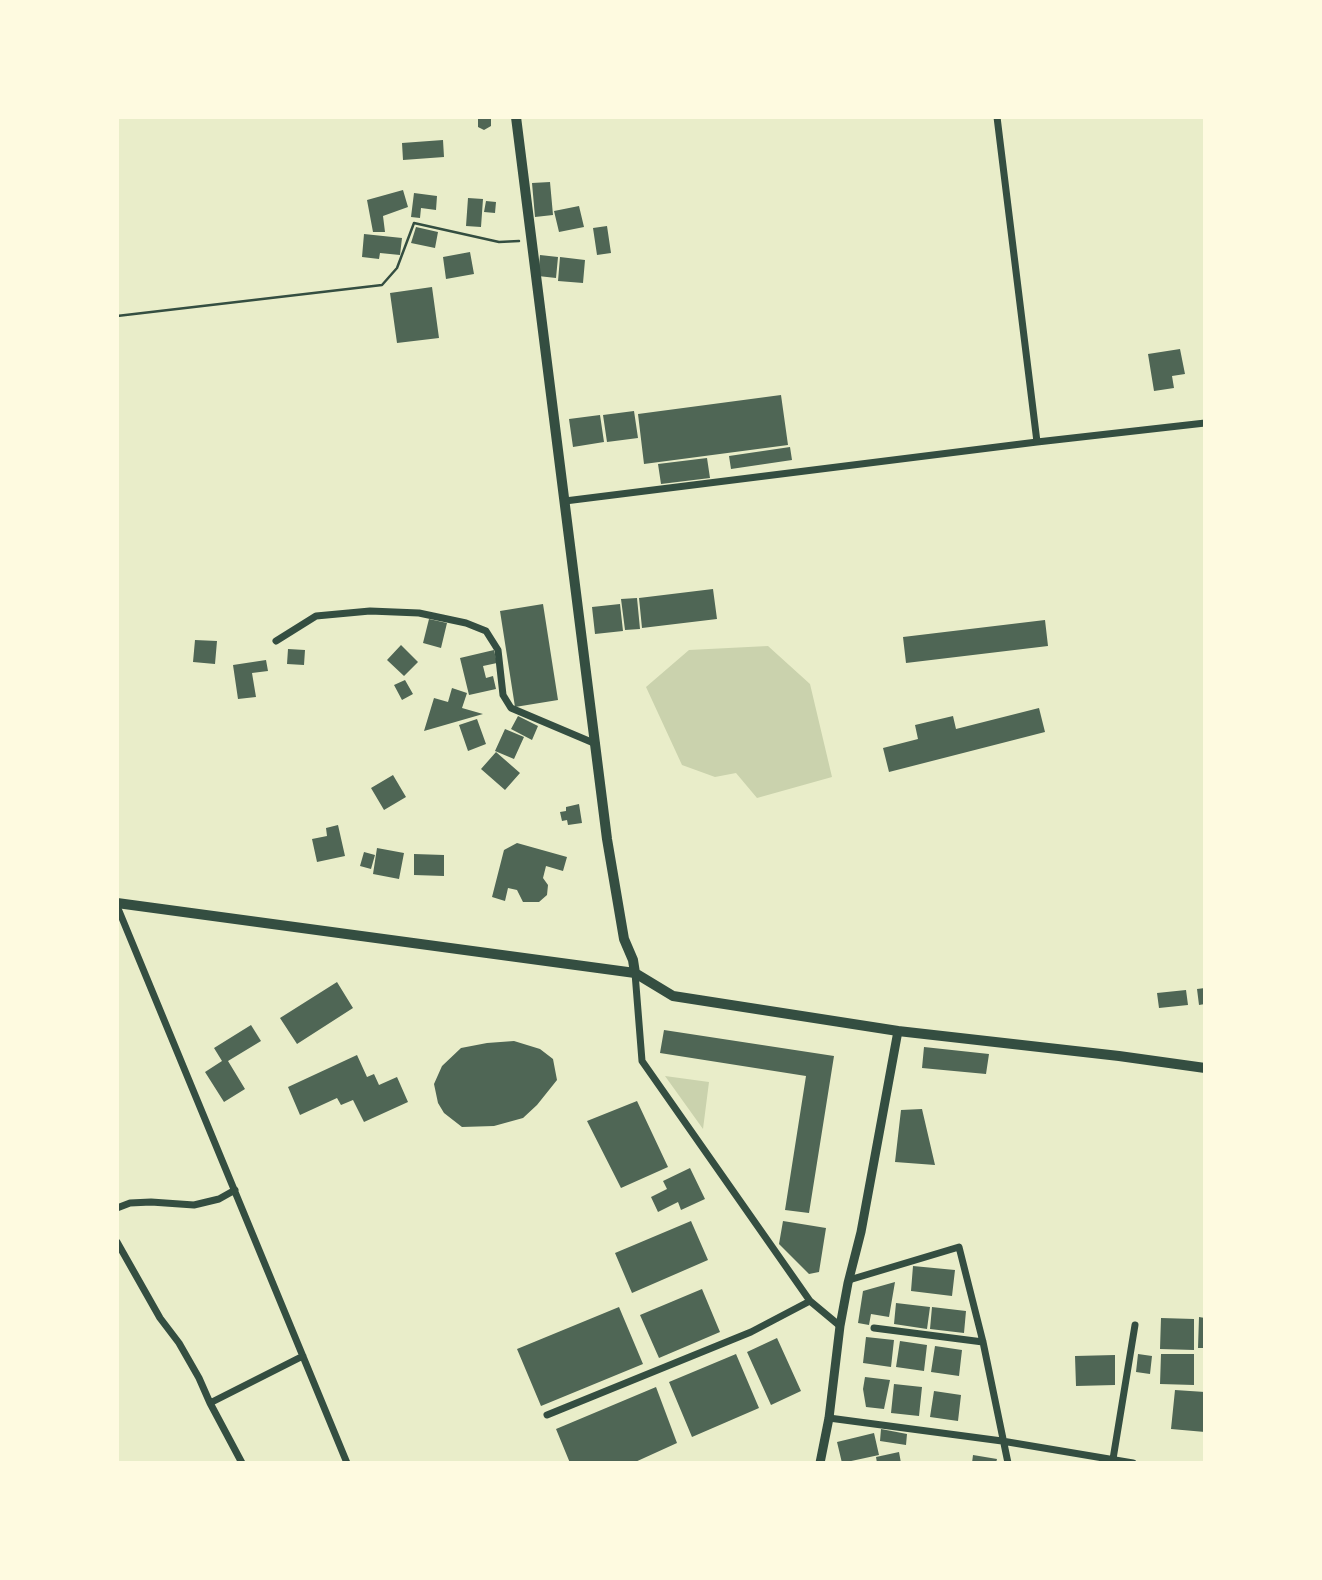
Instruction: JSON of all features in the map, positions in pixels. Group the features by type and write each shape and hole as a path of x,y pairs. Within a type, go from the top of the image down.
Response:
{"main road":[{"path":"516,117 607,839 624,939 635,973"},
{"path":"117,904 635,973 673,996 898,1031 1205,1068"}],"street":[{"path":"997,117 1037,442"},
{"path":"565,501 1205,423"},
{"path":"276,641 317,616 370,611 419,613 466,624 486,631 498,650 503,695 512,708 596,744"},
{"path":"117,904 120,919 347,1463"},
{"path":"635,973 642,1061 810,1301 840,1326"},
{"path":"820,1463 829,1418 840,1326 862,1232 898,1031"},
{"path":"117,1208 130,1203 151,1202 194,1205 219,1199 235,1190"},
{"path":"117,1242 160,1318 179,1343 199,1378 242,1463"},
{"path":"849,1280 959,1247 983,1342 1007,1463"},
{"path":"547,1415 751,1332 810,1301"},
{"path":"1113,1459 1135,1325"},
{"path":"874,1328 983,1342"},
{"path":"211,1403 303,1356"},
{"path":"829,1418 1002,1441 1133,1463"}],"path":[{"path":"117,316 382,285 397,268 414,223 499,243 531,241"}],"green space":[{"path":"768,646 810,684 832,777 757,798 736,773 715,777 682,765 646,687 689,650"},
{"path":"665,1076 709,1082 703,1129"}],"building":[{"path":"491,118 491,126 484,130 478,127 478,119"},
{"path":"443,140 444,157 403,160 402,143"},
{"path":"550,182 553,215 535,217 532,183"},
{"path":"403,190 408,207 383,216 385,232 373,232 367,200"},
{"path":"414,193 437,196 436,210 421,208 420,218 411,217"},
{"path":"468,198 483,199 481,227 466,226"},
{"path":"486,201 496,202 495,213 484,212"},
{"path":"579,206 584,227 559,232 554,211"},
{"path":"607,226 611,253 597,255 593,228"},
{"path":"416,227 438,232 435,248 411,243"},
{"path":"364,234 402,238 400,255 380,253 379,259 362,257"},
{"path":"470,252 474,274 446,279 443,257"},
{"path":"540,255 558,257 556,278 538,276"},
{"path":"560,257 585,260 583,283 558,281"},
{"path":"432,287 439,338 397,343 390,293"},
{"path":"1180,349 1185,374 1172,376 1174,388 1154,391 1148,354"},
{"path":"781,395 788,445 644,464 638,414"},
{"path":"634,411 638,438 607,442 603,415"},
{"path":"600,415 604,442 573,447 569,419"},
{"path":"790,447 792,460 731,469 729,456"},
{"path":"707,458 710,478 661,484 658,464"},
{"path":"713,589 717,619 642,628 639,598"},
{"path":"637,598 640,629 625,630 621,599"},
{"path":"543,604 558,700 515,707 500,611"},
{"path":"620,604 623,631 595,634 592,607"},
{"path":"429,619 447,623 441,648 423,643"},
{"path":"1045,620 1048,646 906,663 903,637"},
{"path":"195,640 217,641 215,664 193,662"},
{"path":"401,645 418,662 404,676 387,660"},
{"path":"288,649 305,650 304,665 287,664"},
{"path":"494,650 497,663 483,666 486,678 493,676 496,689 469,695 460,658"},
{"path":"266,660 268,671 252,673 256,697 238,699 233,665"},
{"path":"405,680 413,694 402,700 394,685"},
{"path":"452,688 467,693 462,708 483,714 424,731 434,698 448,702"},
{"path":"1039,708 1045,732 889,772 883,748 918,739 915,725 953,716 956,729"},
{"path":"518,716 538,726 532,740 511,729"},
{"path":"477,719 486,744 468,751 459,725"},
{"path":"505,729 524,737 514,759 495,751"},
{"path":"496,752 520,773 505,790 481,769"},
{"path":"393,775 406,797 384,810 371,788"},
{"path":"579,804 582,823 568,825 567,820 562,821 560,812 566,811 566,807"},
{"path":"338,825 345,856 317,862 312,839 327,836 326,828"},
{"path":"517,843 567,857 563,871 546,866 543,878 548,885 547,895 539,902 523,902 517,890 508,888 505,901 492,897 504,850"},
{"path":"377,848 404,853 399,879 373,874"},
{"path":"364,852 375,855 371,869 360,866"},
{"path":"414,854 444,855 444,876 414,875"},
{"path":"337,982 353,1008 297,1044 280,1018"},
{"path":"1205,988 1205,1004 1199,1005 1197,989"},
{"path":"1186,990 1188,1005 1159,1008 1157,993"},
{"path":"251,1025 261,1041 228,1061 245,1089 224,1102 205,1072 222,1061 214,1048"},
{"path":"664,1030 834,1056 809,1213 785,1210 806,1076 660,1053"},
{"path":"514,1041 540,1049 553,1059 557,1080 523,1118 494,1126 462,1127 444,1113 438,1103 434,1084 442,1066 461,1048"},
{"path":"924,1047 989,1054 986,1074 922,1068"},
{"path":"357,1055 367,1077 374,1074 379,1085 397,1077 408,1102 364,1122 353,1100 341,1105 337,1098 300,1115 288,1087"},
{"path":"637,1101 668,1167 621,1188 587,1121"},
{"path":"922,1109 935,1165 895,1162 901,1110"},
{"path":"690,1168 705,1199 681,1210 678,1202 658,1212 651,1197 667,1189 663,1181"},
{"path":"691,1221 708,1260 632,1293 615,1253"},
{"path":"783,1221 826,1228 819,1272 809,1274 779,1244"},
{"path":"913,1266 955,1270 952,1296 911,1291"},
{"path":"895,1282 889,1317 871,1314 869,1325 858,1323 863,1291"},
{"path":"702,1289 720,1332 659,1358 640,1315"},
{"path":"896,1303 930,1307 927,1329 894,1324"},
{"path":"619,1307 643,1364 541,1406 517,1349"},
{"path":"932,1307 966,1311 964,1333 930,1329"},
{"path":"1199,1317 1205,1318 1205,1348 1198,1348"},
{"path":"1161,1318 1194,1319 1194,1350 1160,1349"},
{"path":"866,1337 894,1340 891,1367 863,1363"},
{"path":"777,1338 801,1391 771,1405 747,1352"},
{"path":"900,1341 927,1345 924,1371 896,1367"},
{"path":"935,1346 962,1350 959,1376 931,1372"},
{"path":"736,1354 759,1408 692,1437 669,1382"},
{"path":"1138,1354 1152,1356 1150,1374 1136,1372"},
{"path":"1161,1354 1194,1354 1194,1385 1160,1384"},
{"path":"1115,1355 1115,1385 1076,1386 1075,1356"},
{"path":"865,1377 890,1380 884,1409 866,1407 863,1389"},
{"path":"894,1384 922,1387 919,1416 891,1413"},
{"path":"656,1387 677,1443 633,1463 570,1463 556,1429"},
{"path":"1175,1390 1205,1392 1205,1432 1171,1429"},
{"path":"934,1391 961,1395 958,1421 930,1417"},
{"path":"881,1429 907,1434 906,1445 880,1441"},
{"path":"874,1433 879,1455 842,1463 837,1442"},
{"path":"899,1452 901,1463 877,1463 876,1457"},
{"path":"973,1455 997,1459 996,1463 972,1463"}]}
